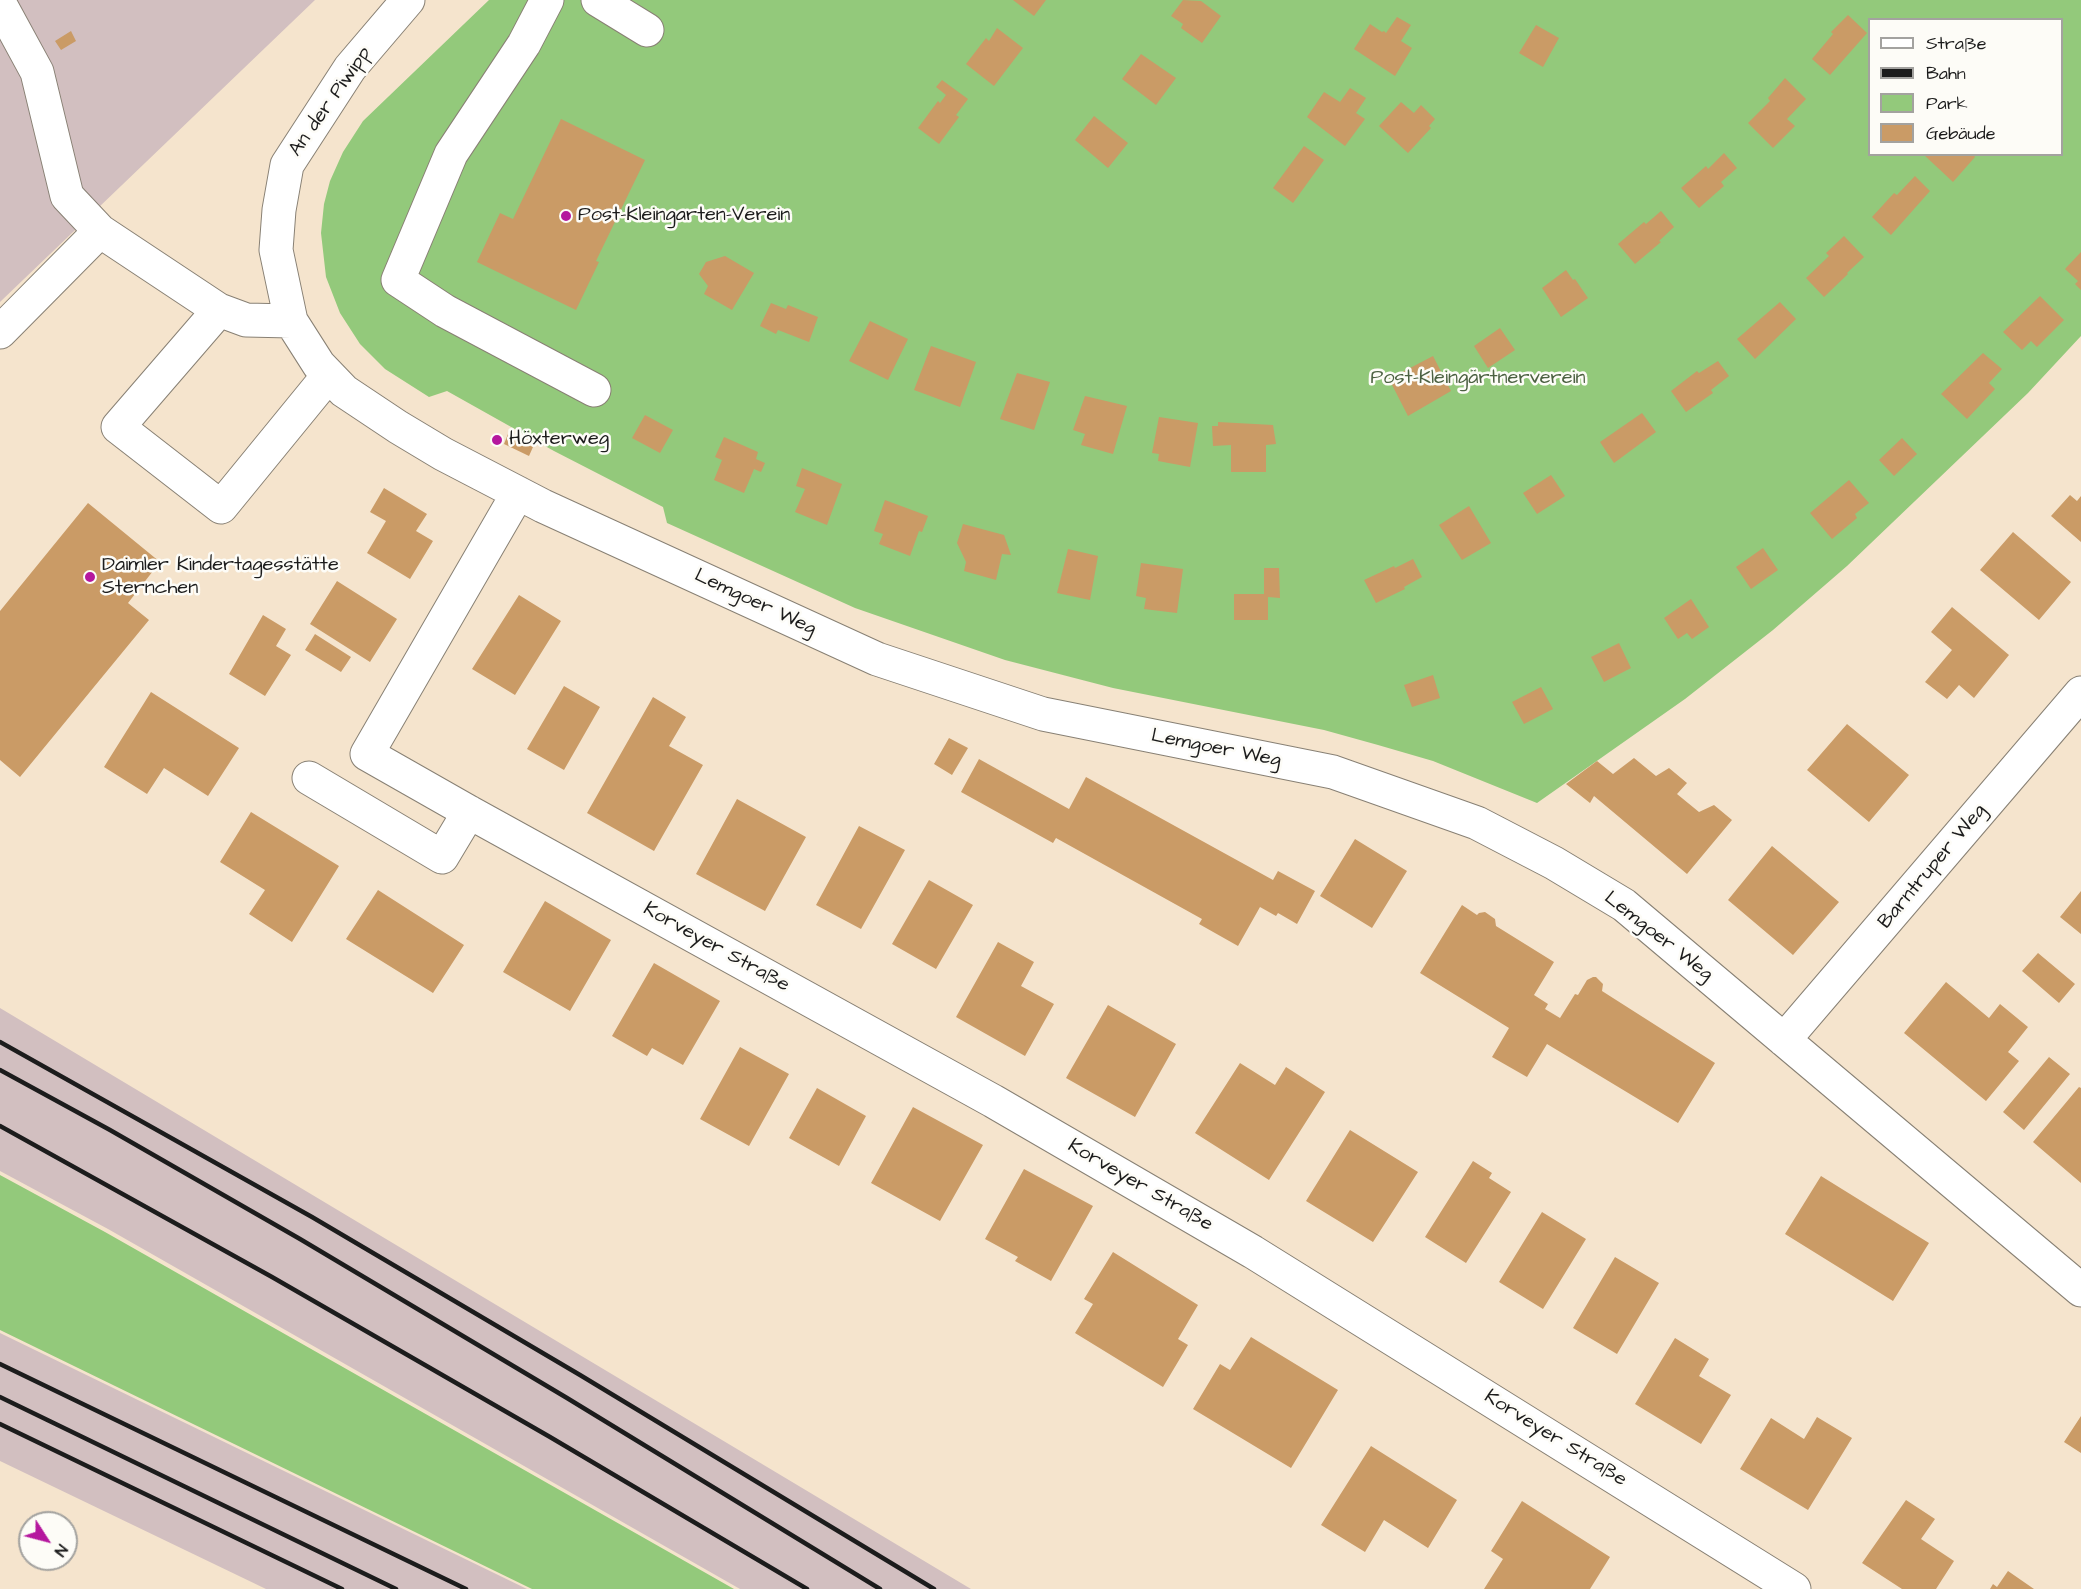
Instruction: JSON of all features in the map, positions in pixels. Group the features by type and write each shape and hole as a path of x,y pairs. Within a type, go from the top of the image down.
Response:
{"street":[{"name":"An der Piwipp","path":"291,321 276,250 279,210 287,165 350,68 408,0"},
{"path":"547,0 524,45 451,154 398,280 445,311 594,390"},
{"path":"598,0 647,30"},
{"path":"0,4 37,72 67,196 100,231 219,310 246,320 291,321"},
{"path":"0,332 100,231"},
{"path":"219,310 118,427 221,507 328,376"},
{"name":"Lemgoer Weg","path":"291,321 319,365 344,391 443,454 518,493 877,659 1043,714 1333,772 1477,823 1554,863 1624,905 2081,1290"},
{"path":"342,798 518,493"},
{"name":"Barntruper Weg","path":"1784,1040 2081,693"},
{"name":"Korveyer Straße","path":"367,754 993,1101 1243,1246 1794,1589"},
{"path":"309,778 442,857 469,812"}],"shaded area":[{"path":"0,0 315,0 0,302"},
{"path":"0,1008 971,1589 740,1589 108,1229 0,1171"},
{"path":"0,1333 527,1589 266,1589 0,1461"}],"green space":[{"name":"Post-Kleingärtnerverein","path":"489,0 2081,0 2081,336 2028,393 1847,566 1773,630 1685,699 1537,803 1433,761 1378,745 1324,730 1113,688 1005,660 855,608 667,523 663,507 554,451 447,391 429,397 385,369 360,344 340,313 326,277 321,233 324,204 330,181 343,152 363,121"},
{"path":"0,1175 105,1232 734,1589 532,1589 0,1330"}],"building":[{"path":"1013,0 1046,0 1034,16"},
{"path":"1183,0 1201,1 1221,16 1202,43 1181,28 1183,24 1171,16"},
{"path":"1848,15 1867,33 1830,75 1812,59 1833,34 1831,32"},
{"path":"1397,17 1411,25 1401,41 1412,48 1395,76 1354,49 1370,24 1386,33"},
{"path":"1536,25 1559,38 1543,67 1519,53"},
{"path":"997,28 1023,48 994,86 966,64 986,38 989,41"},
{"path":"71,31 76,41 61,50 55,41"},
{"path":"1141,54 1176,78 1156,105 1122,79"},
{"path":"1785,78 1806,99 1787,119 1795,126 1773,148 1748,123 1770,101 1768,98"},
{"path":"942,80 968,99 956,115 959,117 939,144 918,128 938,101 940,103 946,95 936,87"},
{"path":"1350,88 1366,98 1356,113 1365,119 1345,146 1307,117 1324,92 1340,102"},
{"path":"1401,102 1414,113 1421,105 1435,119 1429,126 1431,128 1408,153 1379,126"},
{"path":"1094,116 1128,143 1108,168 1075,140"},
{"name":"Post-Kleingarten-Verein","path":"561,119 645,160 596,261 599,262 576,310 477,262 500,213 513,219"},
{"path":"1304,146 1324,160 1293,203 1273,188"},
{"path":"1724,153 1737,168 1721,182 1724,186 1699,208 1681,188 1706,166 1708,169"},
{"path":"1925,156 1974,156 1953,182"},
{"path":"1915,176 1930,191 1891,235 1872,217 1894,193 1897,195"},
{"path":"1661,211 1674,227 1659,241 1661,242 1635,264 1618,244"},
{"path":"1844,236 1864,257 1824,297 1806,278 1829,256 1826,253"},
{"path":"2081,252 2081,290 2075,284 2078,281 2065,269"},
{"path":"725,256 754,273 732,310 704,294 708,286 699,274 706,262"},
{"path":"1566,270 1588,298 1561,317 1542,288"},
{"path":"2040,296 2064,320 2037,347 2031,341 2022,350 2003,332"},
{"path":"1780,302 1796,319 1755,359 1737,339"},
{"path":"771,303 786,309 788,305 818,317 809,342 778,330 776,334 760,326"},
{"path":"870,321 908,339 888,380 849,361"},
{"path":"1500,328 1515,350 1488,368 1474,346"},
{"path":"931,346 976,362 960,407 914,390"},
{"path":"1983,353 2002,369 1989,383 1995,389 1967,419 1941,394"},
{"path":"1433,356 1451,391 1408,416 1389,379"},
{"path":"1718,361 1729,376 1711,390 1713,393 1686,412 1671,391 1697,371 1699,373"},
{"path":"1017,373 1050,382 1034,430 1000,419"},
{"path":"1085,396 1127,406 1113,454 1081,445 1085,434 1073,430"},
{"path":"1642,413 1656,432 1614,463 1600,442"},
{"path":"645,415 673,430 660,453 632,438"},
{"path":"1159,417 1198,423 1190,467 1158,461 1159,454 1152,453"},
{"path":"1218,422 1273,425 1276,444 1266,445 1266,472 1231,472 1231,445 1213,446 1212,426 1218,426"},
{"path":"508,434 533,447 529,456 504,444"},
{"path":"724,437 758,452 756,459 765,463 761,472 754,469 744,493 714,480 722,460 715,457"},
{"path":"1902,438 1917,454 1894,476 1879,460"},
{"path":"802,468 842,484 827,525 795,512 805,489 796,486"},
{"path":"1551,475 1565,496 1537,514 1523,493"},
{"path":"1849,480 1869,503 1855,514 1857,518 1832,539 1810,513"},
{"path":"384,488 427,514 416,531 433,541 410,579 367,553 386,521 370,512"},
{"path":"2070,495 2077,501 2081,496 2081,542 2051,516"},
{"path":"885,500 928,516 922,532 919,531 910,556 879,544 883,534 874,531"},
{"path":"88,503 160,562 128,603 149,620 20,777 0,760 0,611"},
{"path":"1469,506 1491,543 1462,560 1439,525"},
{"path":"963,524 1004,535 1011,555 1002,554 996,580 964,571 966,562 957,543"},
{"path":"2013,532 2071,582 2039,620 1980,570"},
{"path":"1763,548 1778,570 1751,589 1736,567"},
{"path":"1068,549 1098,556 1090,600 1057,593"},
{"path":"1413,559 1422,577 1404,587 1405,589 1376,603 1364,580"},
{"path":"1141,563 1183,569 1177,613 1144,609 1146,598 1136,596"},
{"path":"1264,568 1279,568 1280,598 1268,597 1268,620 1234,620 1234,594 1264,594"},
{"path":"337,581 397,619 370,662 310,624"},
{"path":"519,595 561,621 515,695 472,669"},
{"path":"1691,599 1709,627 1692,639 1687,633 1678,639 1664,618"},
{"path":"1952,607 2009,655 1974,698 1959,685 1947,699 1925,682 1952,650 1931,632"},
{"path":"263,615 286,629 276,646 291,655 265,696 229,674"},
{"path":"315,634 351,657 341,672 305,650"},
{"path":"1619,643 1631,668 1604,682 1591,657"},
{"path":"1433,675 1440,698 1412,707 1404,685"},
{"path":"564,686 600,707 564,770 527,749"},
{"path":"1541,687 1553,709 1524,724 1512,702"},
{"path":"151,692 239,748 208,796 164,768 147,794 104,767"},
{"path":"653,697 686,717 669,746 703,765 654,851 587,813"},
{"path":"1847,724 1909,775 1869,822 1807,770"},
{"path":"949,738 968,748 952,775 934,764"},
{"path":"1634,758 1656,776 1669,768 1687,783 1677,794 1699,812 1714,805 1732,820 1687,874 1594,796 1590,803 1566,784 1597,761 1613,774"},
{"path":"979,759 1069,809 1086,777 1273,880 1278,871 1315,891 1297,924 1278,913 1276,916 1260,907 1238,946 1199,924 1202,919 1056,838 1053,843 961,792"},
{"path":"737,799 806,837 765,911 696,874"},
{"path":"251,812 339,866 292,942 249,914 265,890 220,862"},
{"path":"859,826 905,850 861,929 816,905"},
{"path":"1355,839 1407,871 1372,928 1320,896"},
{"path":"1772,846 1839,902 1793,955 1728,900"},
{"path":"929,880 973,905 936,969 892,944"},
{"path":"378,890 464,945 433,993 346,939"},
{"path":"2081,891 2081,934 2060,917"},
{"path":"545,901 611,940 570,1011 503,972"},
{"path":"1462,905 1477,915 1485,912 1495,919 1496,926 1554,962 1534,995 1548,1004 1545,1009 1560,1018 1587,980 1596,977 1603,984 1602,991 1715,1063 1678,1123 1547,1044 1527,1077 1492,1057 1509,1028 1420,973"},
{"path":"998,942 1034,962 1021,986 1054,1004 1025,1056 956,1017"},
{"path":"2038,953 2075,984 2059,1003 2022,971"},
{"path":"654,963 720,1001 683,1065 652,1048 647,1056 612,1036"},
{"path":"1946,982 1989,1018 2000,1004 2028,1027 2008,1052 2019,1061 1986,1101 1904,1033"},
{"path":"1108,1005 1176,1044 1135,1117 1066,1078"},
{"path":"740,1047 789,1074 749,1146 700,1119"},
{"path":"2049,1057 2070,1074 2024,1130 2003,1112"},
{"path":"1240,1063 1275,1085 1286,1067 1325,1092 1269,1180 1195,1133"},
{"path":"2079,1087 2081,1088 2081,1183 2033,1142"},
{"path":"817,1088 866,1116 839,1166 789,1138"},
{"path":"913,1107 983,1145 940,1221 871,1183"},
{"path":"1350,1130 1418,1172 1373,1242 1306,1201"},
{"path":"1473,1161 1492,1173 1489,1178 1511,1192 1466,1263 1425,1237"},
{"path":"1024,1169 1093,1206 1051,1281 1015,1261 1018,1257 985,1239"},
{"path":"1821,1176 1929,1243 1893,1301 1785,1234"},
{"path":"1542,1212 1586,1239 1543,1309 1499,1282"},
{"path":"1113,1252 1198,1305 1178,1339 1188,1345 1163,1387 1075,1333 1093,1304 1084,1299"},
{"path":"1615,1257 1659,1283 1617,1354 1573,1328"},
{"path":"1251,1337 1338,1390 1291,1468 1193,1409 1220,1364 1230,1370"},
{"path":"1675,1338 1709,1359 1699,1376 1731,1395 1701,1444 1635,1404"},
{"path":"2081,1416 2081,1453 2064,1442"},
{"path":"1817,1417 1852,1438 1808,1510 1740,1469 1771,1418 1804,1439"},
{"path":"1371,1446 1457,1500 1428,1548 1384,1520 1365,1552 1321,1525"},
{"path":"1906,1500 1935,1519 1921,1539 1954,1561 1936,1589 1902,1589 1862,1563"},
{"path":"1522,1501 1610,1557 1590,1589 1484,1589 1503,1559 1491,1551"},
{"path":"2008,1571 2034,1589 1990,1589 1993,1584 1997,1587"}],"railway":[{"path":"0,1042 312,1217 580,1375 934,1589"},
{"path":"0,1070 300,1239 567,1398 880,1589"},
{"path":"0,1126 272,1277 550,1437 807,1589"},
{"path":"0,1364 466,1589"},
{"path":"0,1397 396,1589"},
{"path":"0,1424 342,1589"}],"place":[{"name":"Post-Kleingarten-Verein","path":"566,216"},
{"name":"Höxterweg","path":"497,440"},
{"name":"Daimler Kindertagesstätte Sternchen","path":"90,577"}]}
